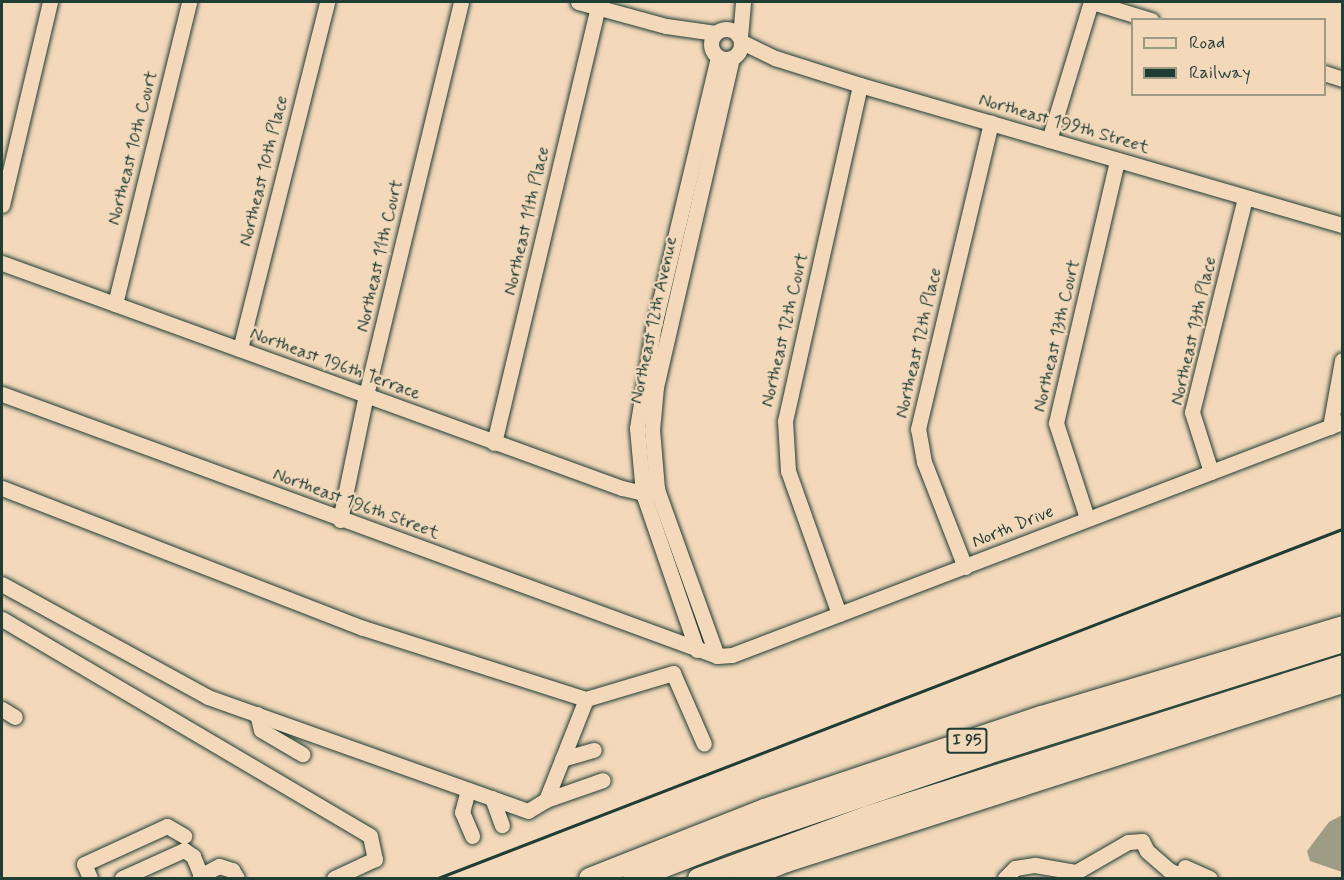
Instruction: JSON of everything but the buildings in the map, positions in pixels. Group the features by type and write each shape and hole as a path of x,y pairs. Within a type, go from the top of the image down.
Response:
{"highway":[{"name":"I 95","path":"588,879 786,801 1041,717 1342,626"},
{"path":"633,879 726,842 976,757 1342,641"},
{"path":"698,879 867,816 1342,665"},
{"path":"743,879 797,858 1342,682"}],"street":[{"path":"2,205 50,2"},
{"name":"Northeast 10th Court","path":"115,304 189,2"},
{"name":"Northeast 10th Place","path":"240,349 327,2"},
{"name":"Northeast 11th Court","path":"340,520 366,395 460,2"},
{"name":"Northeast 199th Street","path":"578,2 1342,225"},
{"name":"Northeast 12th Avenue","path":"697,650 650,491 637,428 642,384 738,2"},
{"name":"Northeast 12th Avenue","path":"727,45 743,2"},
{"path":"1049,141 1092,2 1144,18"},
{"name":"Northeast 11th Place","path":"494,443 598,8"},
{"path":"1326,74 1342,79"},
{"name":"Northeast 12th Court","path":"838,614 788,471 785,421 860,85"},
{"name":"Northeast 12th Place","path":"965,567 924,462 918,429 991,123"},
{"name":"Northeast 13th Court","path":"1087,519 1056,423 1117,160"},
{"name":"Northeast 13th Place","path":"1211,472 1192,412 1245,198"},
{"name":"Northeast 196th Terrace","path":"2,263 494,443 650,491"},
{"path":"1336,425 1342,360"},
{"name":"Northeast 196th Street","path":"2,394 697,650"},
{"name":"North Drive","path":"697,650 717,656 732,655 1336,425"},
{"path":"2,489 363,628 586,699 673,673 704,744"},
{"name":"Northeast 12th Avenue","path":"650,491 717,656"},
{"path":"2,584 208,697 528,811 546,800 603,780"},
{"path":"2,619 370,836 375,859 334,879"},
{"path":"546,800 586,699"},
{"path":"2,709 15,717"},
{"path":"257,714 261,730 302,754"},
{"path":"562,759 594,750"},
{"path":"468,790 462,812 472,836"},
{"path":"492,798 502,825"},
{"path":"90,879 84,864 167,826 184,836"},
{"path":"1005,879 1015,868 1035,865 1076,872 1128,842 1142,840 1147,851 1169,870 1180,875 1186,869 1210,879"},
{"path":"122,879 184,850 194,856 201,877 219,866 232,870 237,879"}],"shaded area":[{"path":"1342,815 1342,872 1310,861 1307,851 1329,822"}],"railway":[{"path":"438,878 1342,529"}]}
